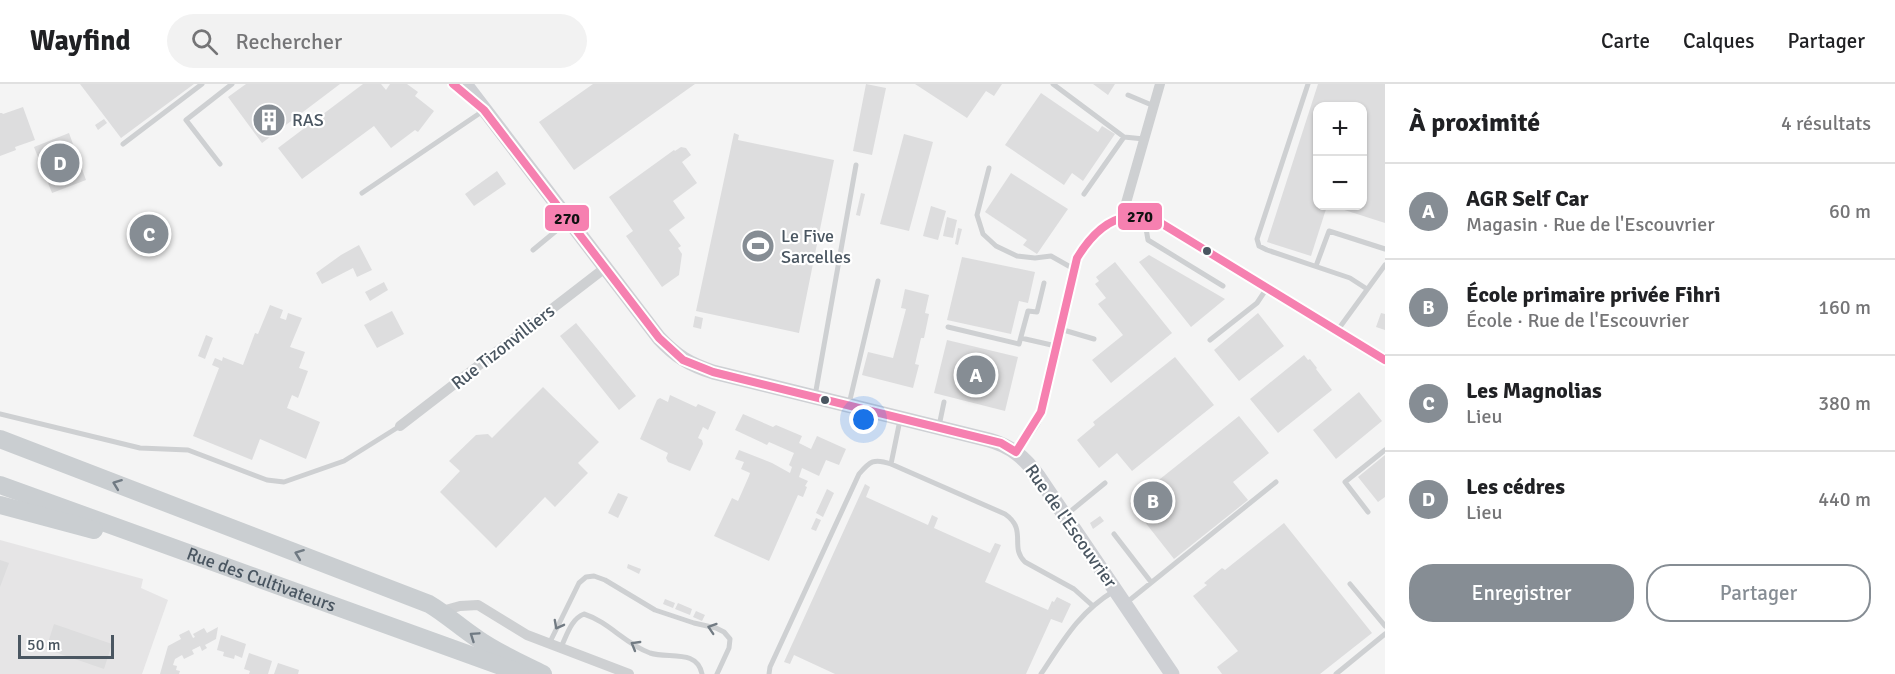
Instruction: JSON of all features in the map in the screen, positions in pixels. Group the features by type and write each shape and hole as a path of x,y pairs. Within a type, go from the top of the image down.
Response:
{"main road":[{"path":"0,439 418,599 442,611 492,648 543,674"},
{"name":"Rue des Cultivateurs","path":"0,485 522,674"},
{"path":"0,505 148,547 431,641"}],"street":[{"path":"453,84 484,110"},
{"path":"465,84 484,110"},
{"path":"1122,217 1160,84"},
{"name":"Rue de l'Escouvrier","path":"484,110 659,338 683,360 713,372 1002,443 1016,452 1038,476 1172,674"},
{"path":"1016,452 1041,412 1077,258 1085,244 1098,231 1122,217 1151,217 1385,360"},
{"name":"Rue Tizonvilliers","path":"400,426 606,268"},
{"path":"442,611 460,606 478,606 527,635 629,674"}],"lane":[{"path":"123,144 202,84"},
{"path":"220,164 186,120 232,84"},
{"path":"1053,84 1124,136 1144,139"},
{"path":"1308,84 1257,238 1259,246 1350,278 1367,289"},
{"path":"1128,95 1154,106"},
{"path":"362,193 484,110"},
{"path":"1084,194 1124,136"},
{"path":"815,397 856,165"},
{"path":"988,168 977,215 983,234 996,246 1017,256 1035,258 1051,256 1074,269"},
{"path":"1144,217 1148,240 1223,286"},
{"path":"533,250 569,220"},
{"path":"1316,266 1329,231 1385,249"},
{"path":"1337,331 1385,265"},
{"path":"1378,274 1385,280"},
{"path":"849,406 878,280"},
{"path":"948,327 1019,344 1028,311 1038,312 1044,284"},
{"path":"1210,340 1257,303 1267,288"},
{"path":"1060,329 1094,339"},
{"path":"1021,338 1056,346"},
{"path":"939,428 944,402"},
{"path":"0,414 140,448 188,450 267,480 284,482 344,461 400,426"},
{"path":"891,464 900,418"},
{"path":"1368,512 1345,482 1385,450"},
{"path":"769,674 770,667 860,474 869,463 880,460 1005,514 1017,526 1019,557 1024,562 1074,589 1093,606"},
{"path":"1041,674 1074,624 1093,606 1120,597 1151,582 1276,482"},
{"path":"1065,516 1105,483"},
{"path":"1113,534 1151,582"},
{"path":"549,644 579,583 586,577 594,576 605,580 655,610 724,632 730,639 729,648 717,674"},
{"path":"1350,584 1385,626"},
{"path":"561,648 572,624 578,616 584,614 604,623 633,646 650,653 690,657 696,660 702,674"},
{"path":"1336,674 1385,634"}],"shaded area":[{"path":"0,540 143,579 141,588 168,600 142,674 0,674"}],"building":[{"path":"80,84 194,84 121,138"},
{"name":"RAS","path":"246,84 340,84 262,143 228,97"},
{"path":"363,84 381,84 386,90 390,84 407,84 418,92 415,96 434,111 418,132 415,130 391,148 374,126 302,179 278,148"},
{"path":"593,84 695,84 574,170 539,122"},
{"path":"866,84 886,88 872,155 853,151"},
{"path":"915,84 1002,84 994,96 986,91 967,118"},
{"path":"1093,84 1115,84 1108,95"},
{"path":"1318,84 1385,84 1385,223 1344,210 1367,210 1367,102 1313,102 1313,210 1326,210 1311,256 1267,242"},
{"path":"1041,93 1098,132 1102,126 1115,134 1083,181 1072,173 1064,185 1005,145"},
{"path":"23,107 35,140 15,147 16,150 0,156 0,113"},
{"path":"104,119 107,123 98,130 95,125"},
{"path":"69,133 86,180 52,193 34,147"},
{"path":"734,133 739,135 738,140 834,160 799,333 696,311"},
{"path":"904,134 933,142 909,231 880,224"},
{"path":"681,147 686,148 691,155 682,162 697,183 673,201 685,218 669,230 681,246 678,248 682,254 679,275 662,287 626,236 633,231 609,197"},
{"path":"497,171 506,184 474,206 465,194"},
{"path":"1011,173 1068,209 1037,254 1023,245 1027,240 985,212"},
{"path":"861,193 865,194 860,216 856,215"},
{"path":"931,206 946,211 938,240 923,236"},
{"path":"947,217 957,220 953,238 943,236"},
{"path":"154,222 161,239 143,247 136,230"},
{"path":"958,228 962,229 958,245 955,244"},
{"path":"359,245 372,270 357,277 353,268 322,284 316,273"},
{"path":"1149,255 1225,299 1191,327 1139,262"},
{"path":"962,257 1035,272 1028,303 1019,301 1011,334 947,320"},
{"path":"1115,262 1172,333 1111,383 1092,360 1123,335 1098,304 1106,298 1095,284 1099,281 1096,277"},
{"path":"384,282 388,290 370,301 365,292"},
{"path":"905,289 929,295 925,313 929,314 915,364 919,365 913,388 862,375 868,352 893,358 906,309 901,308"},
{"path":"270,305 283,310 280,318 286,320 288,313 302,318 290,347 305,352 299,368 308,371 298,398 292,395 287,408 320,422 306,459 260,439 252,460 193,436 219,368 212,365 215,358 222,361 223,357 243,365 255,333 258,334"},
{"path":"392,311 404,334 377,348 364,325"},
{"path":"1258,313 1284,346 1239,381 1214,350"},
{"path":"1381,313 1385,314 1385,330 1376,327"},
{"path":"695,316 703,318 701,329 693,327"},
{"path":"576,323 636,396 619,410 560,336"},
{"path":"206,335 213,338 205,359 198,356"},
{"path":"947,340 1018,357 1005,411 934,393"},
{"path":"1304,355 1308,360 1310,359 1332,390 1278,433 1250,399"},
{"path":"1175,357 1214,405 1132,471 1117,453 1099,468 1077,440 1095,425 1093,422"},
{"path":"543,387 599,442 578,463 588,473 555,507 545,497 496,548 440,492 460,471 449,461 476,435 488,434 492,438"},
{"path":"1359,392 1382,421 1336,459 1313,430"},
{"path":"670,395 696,407 698,404 716,412 708,430 703,427 698,438 703,444 690,471 668,462 666,458 668,453 640,439 657,400 660,398 668,402"},
{"path":"743,414 802,436 799,443 811,449 817,436 846,449 839,465 826,460 819,476 802,468 799,477 808,481 805,486 807,487 803,497 798,495 769,561 714,536 732,498 738,501 750,473 741,469 744,462 735,459 739,450 790,473 792,467 789,465 794,453 769,442 767,445 735,430"},
{"path":"1239,416 1269,453 1233,482 1248,500 1174,559 1130,503"},
{"path":"1385,455 1385,497 1378,502 1358,477"},
{"path":"865,484 870,487 866,497 928,525 932,515 938,518 934,528 990,553 995,543 1001,545 985,582 1048,610 1052,601 1054,602 1057,597 1071,604 1062,623 1051,619 1026,674 835,674 794,655 790,664 784,662"},
{"path":"827,489 834,493 823,517 816,513"},
{"path":"618,493 628,497 618,518 608,513"},
{"path":"1100,516 1104,521 1093,529 1090,523"},
{"path":"816,518 821,520 816,531 811,529"},
{"path":"1284,523 1372,633 1320,674 1222,674 1217,667 1238,651 1193,596 1207,585 1204,583 1222,568 1225,570"},
{"path":"0,560 9,563 0,587"},
{"path":"628,564 641,569 639,574 627,568"},
{"path":"665,599 675,603 673,608 663,604"},
{"path":"678,603 692,609 690,615 675,609"},
{"path":"696,611 705,615 702,621 693,617"},
{"path":"54,624 112,644 104,669 46,649"},
{"path":"218,627 216,639 205,645 207,648 202,651 200,646 192,650 194,654 184,659 182,655 175,659 173,665 177,666 176,670 180,671 179,674 160,674 168,646 181,639 179,635 189,630 193,638 195,637 193,634 204,628 207,633"},
{"path":"221,635 246,644 242,658 235,655 234,659 223,656 224,652 217,650"},
{"path":"249,653 272,661 268,674 249,674 250,671 244,669"},
{"path":"278,663 299,670 298,674 274,674"}],"transit line":[{"name":"270","path":"453,84 484,110 659,338 683,360 713,372 1001,443 1016,452"},
{"name":"270","path":"1016,452 1041,412 1077,258 1098,232 1119,219 1151,217 1385,360"}],"place":[{"name":"RAS","path":"269,120"},
{"name":"Les cédres","path":"60,163"},
{"name":"Les Magnolias","path":"149,234"},
{"name":"Le Five Sarcelles","path":"758,246"},
{"name":"AGR Self Car","path":"976,375"},
{"name":"École primaire privée Fihri","path":"1153,501"}]}
